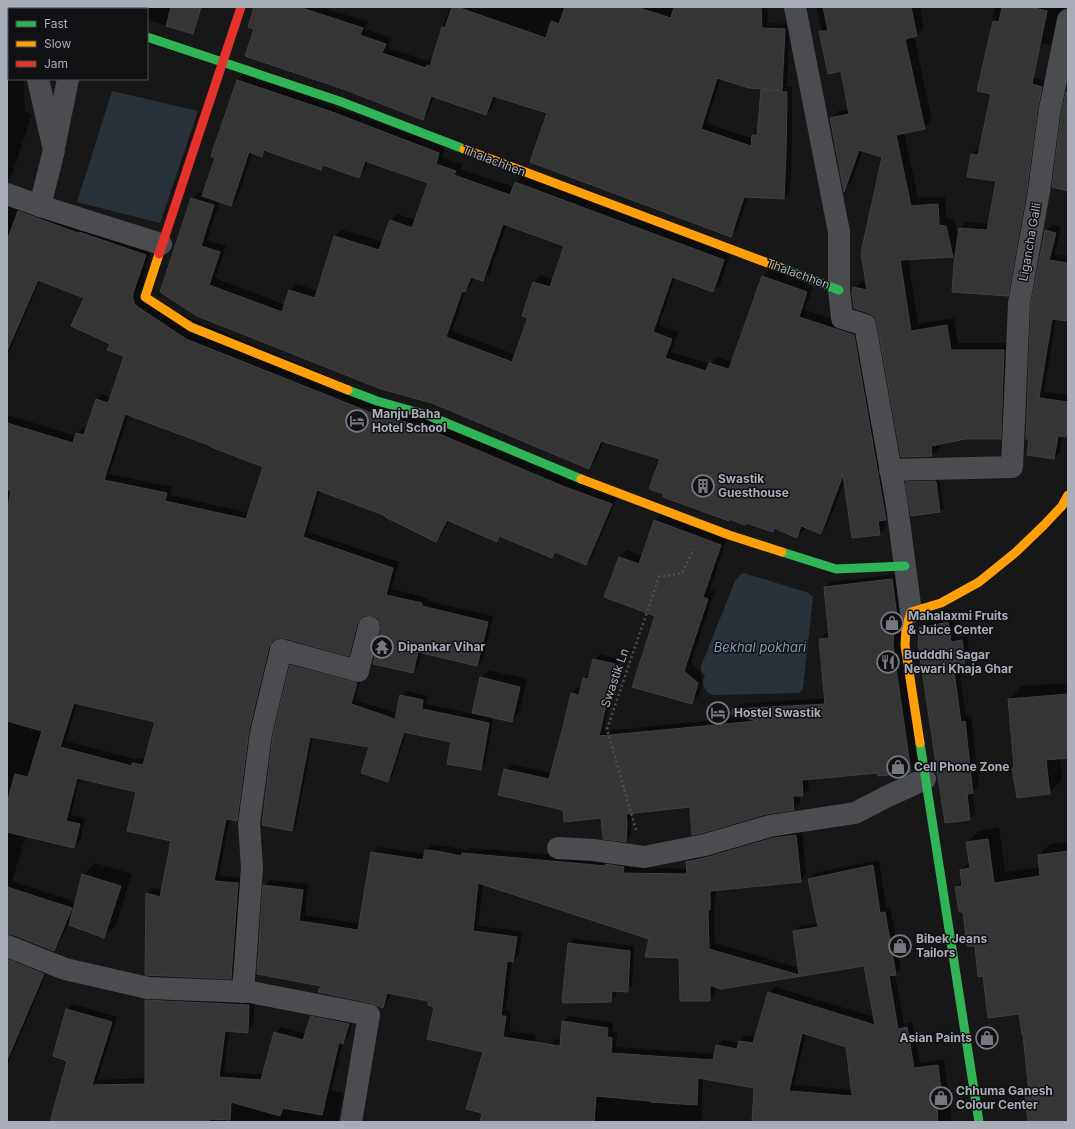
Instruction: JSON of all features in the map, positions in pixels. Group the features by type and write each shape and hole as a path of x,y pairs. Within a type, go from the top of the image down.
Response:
{"street":[{"path":"241,7 161,244 145,297 191,326 377,401 427,415 570,475 705,527 836,569 905,566"},
{"path":"795,7 839,232 839,290 842,318 865,326 897,506 911,612 906,628 905,645 979,1122"},
{"name":"Ligancha Galli","path":"890,470 1012,467 1019,303 1039,191 1049,114 1068,20"},
{"name":"Thalachhen","path":"148,37 339,101 516,170 839,290"},
{"path":"38,80 54,150"},
{"path":"40,206 54,150 68,80"},
{"path":"7,194 40,206 161,244"},
{"path":"911,612 941,603 979,582 1016,552 1044,525 1062,506 1068,495"},
{"path":"244,992 252,867 249,824 261,733 281,650 358,671 369,627"},
{"path":"558,848 593,850 644,857 705,845 770,826 855,813 925,779"},
{"path":"7,946 65,969 148,988 244,992 369,1015 351,1122"}],"path":[{"name":"Swastik Ln","path":"644,857 607,729 659,577 682,573 705,527"}],"water":[{"path":"112,91 198,111 160,223 77,202"},
{"name":"Bekhal pokhari","path":"744,573 809,593 813,597 803,688 799,693 714,695 707,692 703,685 701,666 735,581"}],"building":[{"path":"171,7 201,7 193,34 166,26"},
{"path":"253,7 299,7 363,28 360,35 386,44 382,53 426,68 427,65 430,66 442,27 445,28 452,7 457,7 546,38 551,21 559,24 565,7 636,7 671,18 674,7 761,7 762,28 785,29 782,91 749,88 717,78 701,129 751,146 752,135 757,135 761,90 787,92 784,199 744,197 731,237 530,162 547,113 493,96 486,115 431,96 423,120 343,89 245,56 254,29 248,27"},
{"path":"823,7 911,7 917,36 905,39 925,129 896,135 911,206 938,204 939,225 946,226 953,257 900,260 911,331 947,325 951,350 1004,350 1001,439 965,439 931,446 932,456 901,457 877,323 875,317 869,313 854,308 852,292 853,287 867,290 861,253 882,157 859,150 844,192 830,118 849,114 841,71 828,74 819,31 828,31"},
{"path":"1002,7 1030,7 1047,11 1032,84 1042,87 1037,112 1027,189 1008,296 952,292 959,228 987,230 996,181 967,177 971,154 978,155 991,94 977,91 993,21 999,22"},
{"path":"237,80 335,113 439,153 436,164 456,171 454,175 510,195 515,182 724,260 713,292 672,277 653,332 672,339 665,358 706,371 709,363 729,369 762,276 807,292 799,317 854,335 886,520 878,521 880,535 852,538 843,475 821,534 801,526 797,538 774,528 773,532 746,523 745,525 729,519 729,521 663,497 664,494 649,489 660,459 601,441 589,469 432,403 381,389 197,316 160,292 191,198 214,205 201,246 220,252 209,285 282,312 289,290 315,298 334,236 379,250 390,220 412,228 428,183 365,161 359,178 323,165 321,170 264,150 262,157 249,152 231,206 202,196 215,158 211,156","holes":["503,224 564,246 550,287 533,282 522,316 528,318 512,362 446,337 462,291 465,292 471,277 483,281"]},
{"path":"1066,92 1068,92 1068,191 1052,187 1061,116"},
{"path":"18,211 78,233 79,232 146,255 133,293 134,303 186,339 372,413 423,427 565,487 612,504 586,565 555,552 552,558 499,536 497,542 447,520 436,542 385,517 386,516 317,490 303,537 393,568 386,595 422,603 422,606 488,622 477,666 418,652 413,673 373,664 381,624 378,618 372,615 365,615 357,624 349,656 284,638 277,638 272,642 269,647 249,730 237,821 226,819 214,881 238,883 231,979 145,975 146,893 160,897 171,841 127,831 136,792 77,778 66,821 80,824 74,848 7,832 7,803 15,774 28,777 42,731 7,721 7,514 11,490 7,490 7,423 73,443 76,433 84,435 96,399 108,403 124,356 107,350 110,344 71,326 84,298 38,280 7,351 7,241","holes":["125,414 263,467 246,519 165,501 167,493 104,480","74,703 155,722 143,765 132,763 132,766 60,747"]},
{"path":"1045,230 1056,233 1049,260 1068,263 1068,321 1052,319 1039,398 1068,402 1066,437 1058,436 1054,459 1027,455 1029,439 1026,439 1031,304"},
{"path":"936,481 940,512 911,516 905,482"},
{"path":"654,520 721,545 703,597 708,599 684,671 698,683 692,704 632,687 655,616 604,597 619,557 639,564"},
{"path":"892,579 897,616 894,627 893,647 911,772 878,776 878,773 802,780 803,796 793,796 794,810 766,814 692,835 690,807 626,814 626,842 603,839 601,818 564,822 563,810 498,795 504,769 549,779 571,693 579,695 583,678 588,679 593,659 615,664 599,736 757,721 732,714 733,709 825,704 819,639 829,638 824,587"},
{"path":"948,622 951,642 962,640 965,663 953,664 961,722 965,721 973,793 967,794 970,820 945,823 918,644 919,628"},
{"path":"290,665 357,683 351,704 395,719 400,695 423,700 422,709 489,723 481,770 447,764 451,742 404,732 388,782 361,773 369,747 310,737 292,831 262,825 273,735"},
{"path":"480,677 520,687 512,722 472,713"},
{"path":"1068,694 1068,758 1046,760 1050,794 1017,798 1012,768 1014,767 1008,699"},
{"path":"796,835 801,882 710,891 710,910 708,910 709,949 799,975 793,931 818,927 808,879 873,865 880,913 885,912 896,975 889,976 898,1029 907,1027 914,1068 938,1065 941,1090 936,1091 938,1122 752,1122 754,1088 698,1078 697,1105 596,1096 594,1122 480,1122 482,1113 466,1109 483,1052 427,1039 434,1007 428,1005 428,1001 387,993 383,1008 371,1003 318,992 321,986 257,974 263,885 303,890 299,921 358,930 371,852 423,860 425,850 461,856 462,853 606,866 605,864 624,867 623,873 687,874 686,862 773,838","holes":["478,883 649,939 645,957 679,958 680,1001 710,1001 710,985 721,989 864,966 875,1025 768,992 753,1043 739,1041 737,1049 716,1045 713,1060 611,1053 612,1038 607,1037 608,1028 562,1021 560,1046 503,1037 506,1016 501,1016 507,961 513,962 517,937 473,931","802,1033 846,1047 852,1096 789,1091"]},
{"path":"988,839 994,883 1040,876 1038,855 1068,851 1068,1122 1028,1122 1025,1094 1029,1094 1023,1034 1019,1014 988,1018 983,976 978,977 975,946 967,946 963,912 959,912 955,887 962,886 960,870 970,868 966,842"},
{"path":"82,874 121,886 104,938 69,925"},
{"path":"7,887 72,908 54,951 12,934 7,934"},
{"path":"568,943 630,951 628,992 612,991 611,1002 563,1003"},
{"path":"7,959 44,974 7,1060"},
{"path":"145,1000 249,1005 248,1033 225,1031 219,1077 261,1080 274,1032 303,1040 311,1016 349,1024 343,1044 339,1042 322,1115 283,1108 280,1116 231,1102 230,1120 209,1119 209,1122 50,1122 67,1061 53,1056 66,1009 112,1022 92,1085 145,1084"}],"traffic: fast":[{"path":"148,37 339,101 464,149"},
{"path":"781,268 839,290"},
{"path":"348,390 377,401 427,415 581,479"},
{"path":"782,552 836,569 905,566"},
{"path":"920,743 979,1122"}],"traffic: slow":[{"path":"464,149 781,268"},
{"path":"159,254 145,297 191,327 348,390"},
{"path":"581,479 729,535 782,552"},
{"path":"920,743 905,645 906,628 911,612 941,603 979,582 1016,552 1044,525 1062,506 1068,495"}],"traffic: jam":[{"path":"159,254 241,7"}],"place":[{"name":"Manju Baha Hotel School","path":"357,421"},
{"name":"Swastik Guesthouse","path":"703,486"},
{"name":"Mahalaxmi Fruits & Juice Center","path":"892,623"},
{"name":"Dipankar Vihar","path":"382,647"},
{"name":"Budddhi Sagar Newari Khaja Ghar","path":"888,662"},
{"name":"Hostel Swastik","path":"718,713"},
{"name":"Cell Phone Zone","path":"898,767"},
{"name":"Bibek Jeans Tailors","path":"900,946"},
{"name":"Asian Paints","path":"987,1038"},
{"name":"Chhuma Ganesh Colour Center","path":"941,1098"}]}
